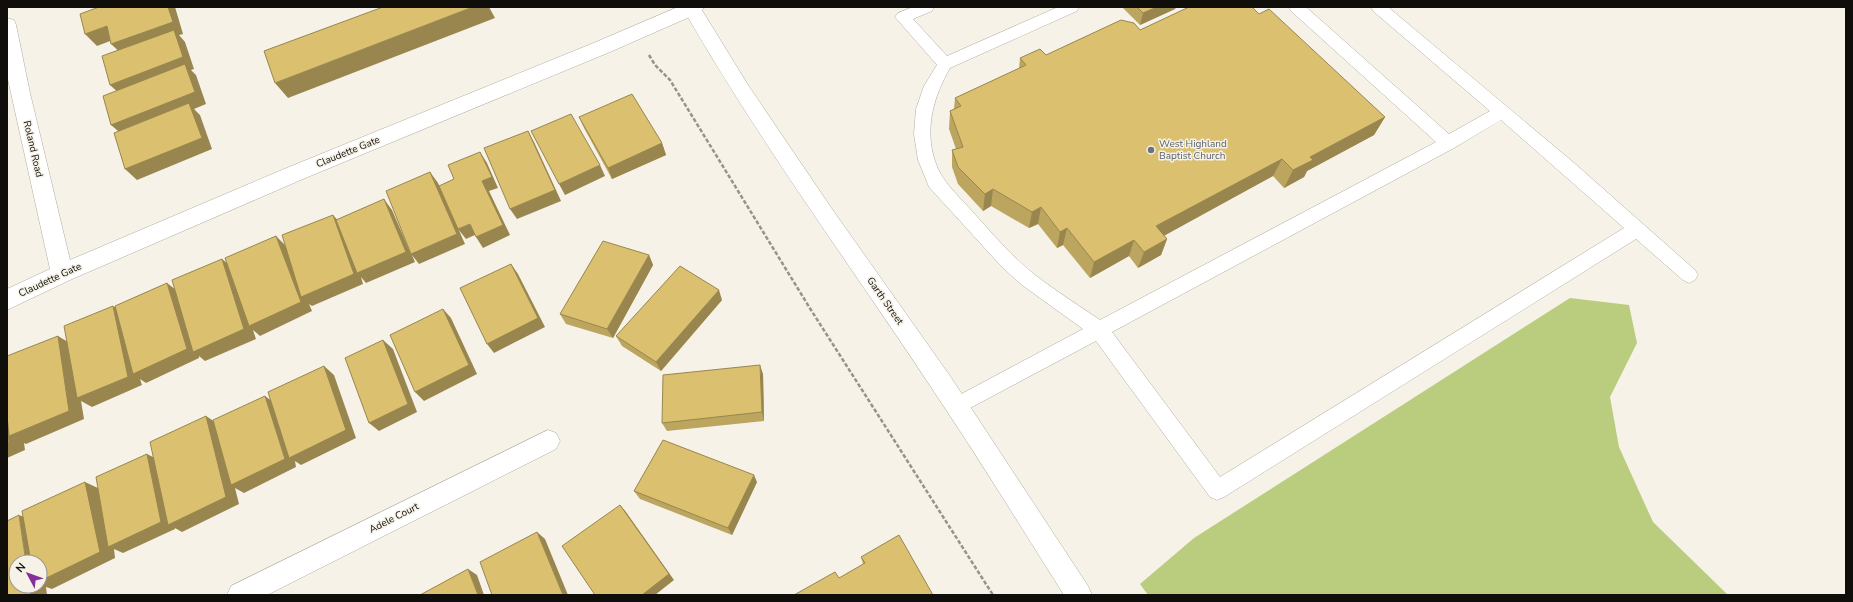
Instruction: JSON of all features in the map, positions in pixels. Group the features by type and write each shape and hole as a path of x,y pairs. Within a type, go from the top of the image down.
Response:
{"street":[{"name":"Claudette Gate","path":"7,300 62,273 296,173 636,32 692,7"},
{"name":"Garth Street","path":"692,7 750,104 957,406 1079,595"},
{"name":"Roland Road","path":"7,25 20,93 62,273"},
{"name":"Adele Court","path":"240,595 548,441"}],"lane":[{"path":"927,7 903,17 945,64"},
{"path":"1072,7 945,64 932,86 924,109 922,134 926,160 935,182 1008,262 1028,280 1099,330 1218,490 1636,229"},
{"path":"1296,7 1448,143"},
{"path":"1378,7 1502,112 1689,275"},
{"path":"957,406 1448,143 1502,112"}],"path":[{"path":"636,32 655,66 670,80 811,310 993,595"}],"green space":[{"path":"1570,298 1629,305 1637,343 1610,397 1619,447 1653,522 1728,595 1148,595 1140,584 1194,538"}],"building":[{"path":"99,7 168,7 173,22 111,44 107,26 85,34 80,14"},
{"path":"383,7 473,7 275,83 264,51"},
{"path":"1137,7 1157,7 1143,13"},
{"name":"West Highland Baptist Church","path":"1189,7 1252,7 1259,14 1269,9 1385,117 1310,157 1313,160 1293,170 1282,159 1156,226 1167,239 1144,252 1134,240 1094,262 1067,228 1060,232 1041,207 1032,212 993,189 985,194 958,167 952,150 963,147 950,111 961,106 955,98 1026,65 1020,58 1040,49 1046,55 1121,20 1134,23 1140,30"},
{"path":"174,30 183,57 110,85 102,56"},
{"path":"185,64 195,92 111,125 103,96"},
{"path":"632,94 662,143 608,168 579,117"},
{"path":"189,103 202,138 125,169 114,133"},
{"path":"571,114 600,165 559,184 531,131"},
{"path":"528,131 555,190 510,209 484,148"},
{"path":"480,152 492,177 482,181 503,225 476,237 470,224 458,229 439,186 454,179 448,165"},
{"path":"430,172 457,234 411,254 386,191"},
{"path":"384,199 406,252 357,273 336,220"},
{"path":"333,215 354,274 301,297 282,235"},
{"path":"276,236 301,302 249,326 225,258"},
{"path":"603,241 649,255 607,329 560,314"},
{"path":"222,259 244,329 193,352 172,280"},
{"path":"511,264 538,318 487,344 460,288"},
{"path":"680,266 719,290 656,362 616,336"},
{"path":"167,283 187,349 133,374 115,306"},
{"path":"113,306 128,377 77,398 64,326"},
{"path":"443,309 469,365 415,392 390,335"},
{"path":"58,336 69,411 9,436 7,415 7,356"},
{"path":"383,340 408,404 369,423 345,358"},
{"path":"760,365 762,412 662,423 663,375"},
{"path":"324,366 346,430 289,458 268,392"},
{"path":"265,396 285,459 231,485 213,420"},
{"path":"206,416 226,497 168,525 150,442"},
{"path":"7,428 9,442 7,443"},
{"path":"663,440 754,475 728,528 634,491"},
{"path":"147,454 161,522 108,547 96,477"},
{"path":"85,482 100,552 48,577 48,554 30,554 22,511"},
{"path":"620,505 669,574 642,595 595,595 562,546"},
{"path":"19,515 25,554 8,554 8,594 31,595 7,595 7,521"},
{"path":"537,532 563,595 492,595 480,562"},
{"path":"899,535 933,595 794,595 835,572 839,578 865,563 861,557"},
{"path":"468,569 478,595 420,595"}],"place":[{"name":"West Highland Baptist Church","path":"1151,150"}]}
